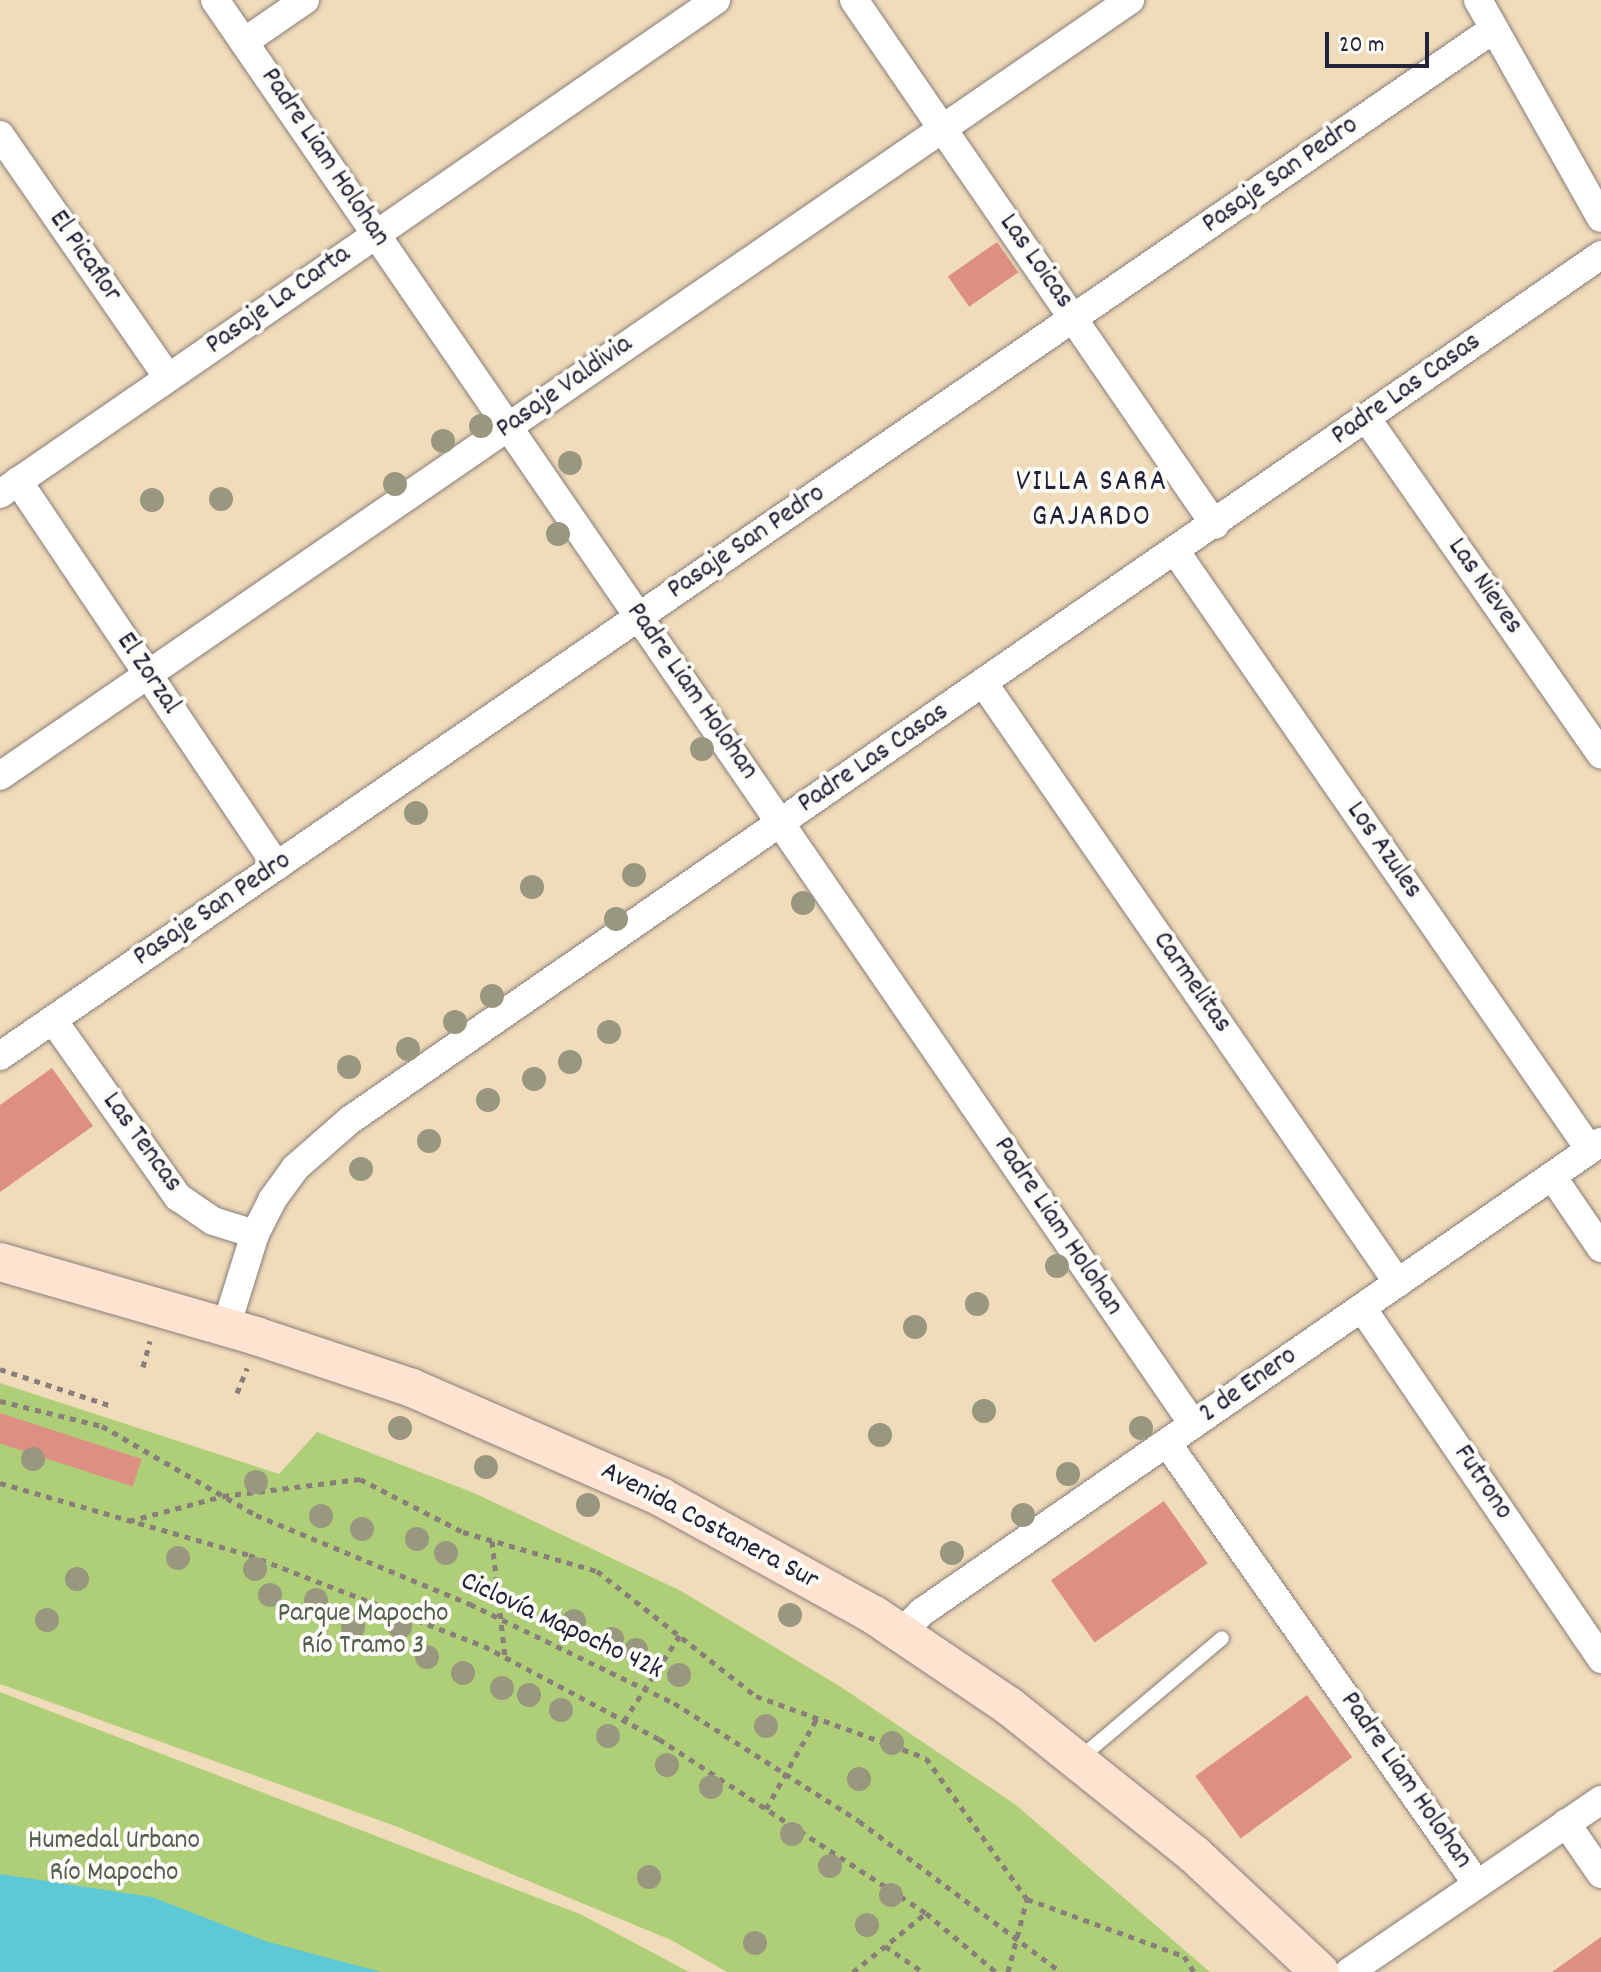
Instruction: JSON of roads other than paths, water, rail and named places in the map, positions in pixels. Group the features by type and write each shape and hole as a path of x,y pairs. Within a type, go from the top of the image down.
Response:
{"main road":[{"name":"Avenida Costanera Sur","path":"0,1262 226,1327 412,1388 523,1433 661,1497 901,1633 1079,1759 1195,1855 1320,1972"}],"street":[{"name":"Padre Liam Holohan","path":"215,0 1193,1424"},
{"path":"244,42 305,0"},
{"name":"Pasaje La Carta","path":"9,488 716,0"},
{"name":"Las Loicas","path":"854,0 1215,525"},
{"name":"Pasaje Valdivia","path":"0,776 1130,0"},
{"path":"1478,0 1601,218"},
{"name":"Pasaje San Pedro","path":"0,1056 1494,29"},
{"name":"El Picaflor","path":"0,135 168,378"},
{"name":"Padre Las Casas","path":"226,1327 255,1234 283,1183 350,1120 779,822 1176,552 1601,255"},
{"name":"Las Nieves","path":"1367,419 1601,755"},
{"name":"El Zorzal","path":"9,488 148,674 277,866"},
{"name":"Los Azules","path":"1176,552 1596,1146"},
{"name":"Carmelitas","path":"984,684 1398,1283"},
{"name":"Las Tencas","path":"53,1020 178,1197 213,1221 255,1234"},
{"name":"2 de Enero","path":"901,1633 922,1612 1596,1146"},
{"path":"1552,1176 1601,1248"},
{"name":"Futrono","path":"1362,1308 1601,1659"},
{"name":"Padre Liam Holohan","path":"1167,1443 1477,1884"},
{"path":"1349,1972 1601,1800"},
{"path":"1566,1823 1601,1874"}],"lane":[{"path":"1079,1759 1222,1638"}],"water":[{"path":"0,1874 152,1897 265,1941 381,1972 0,1972"}],"district":[{"name":"VILLA SARA GAJARDO","path":"1092,501"}],"park label":[{"name":"Parque Mapocho Río Tramo 3","path":"363,1631"},
{"name":"Humedal Urbano Río Mapocho","path":"114,1858"}]}
